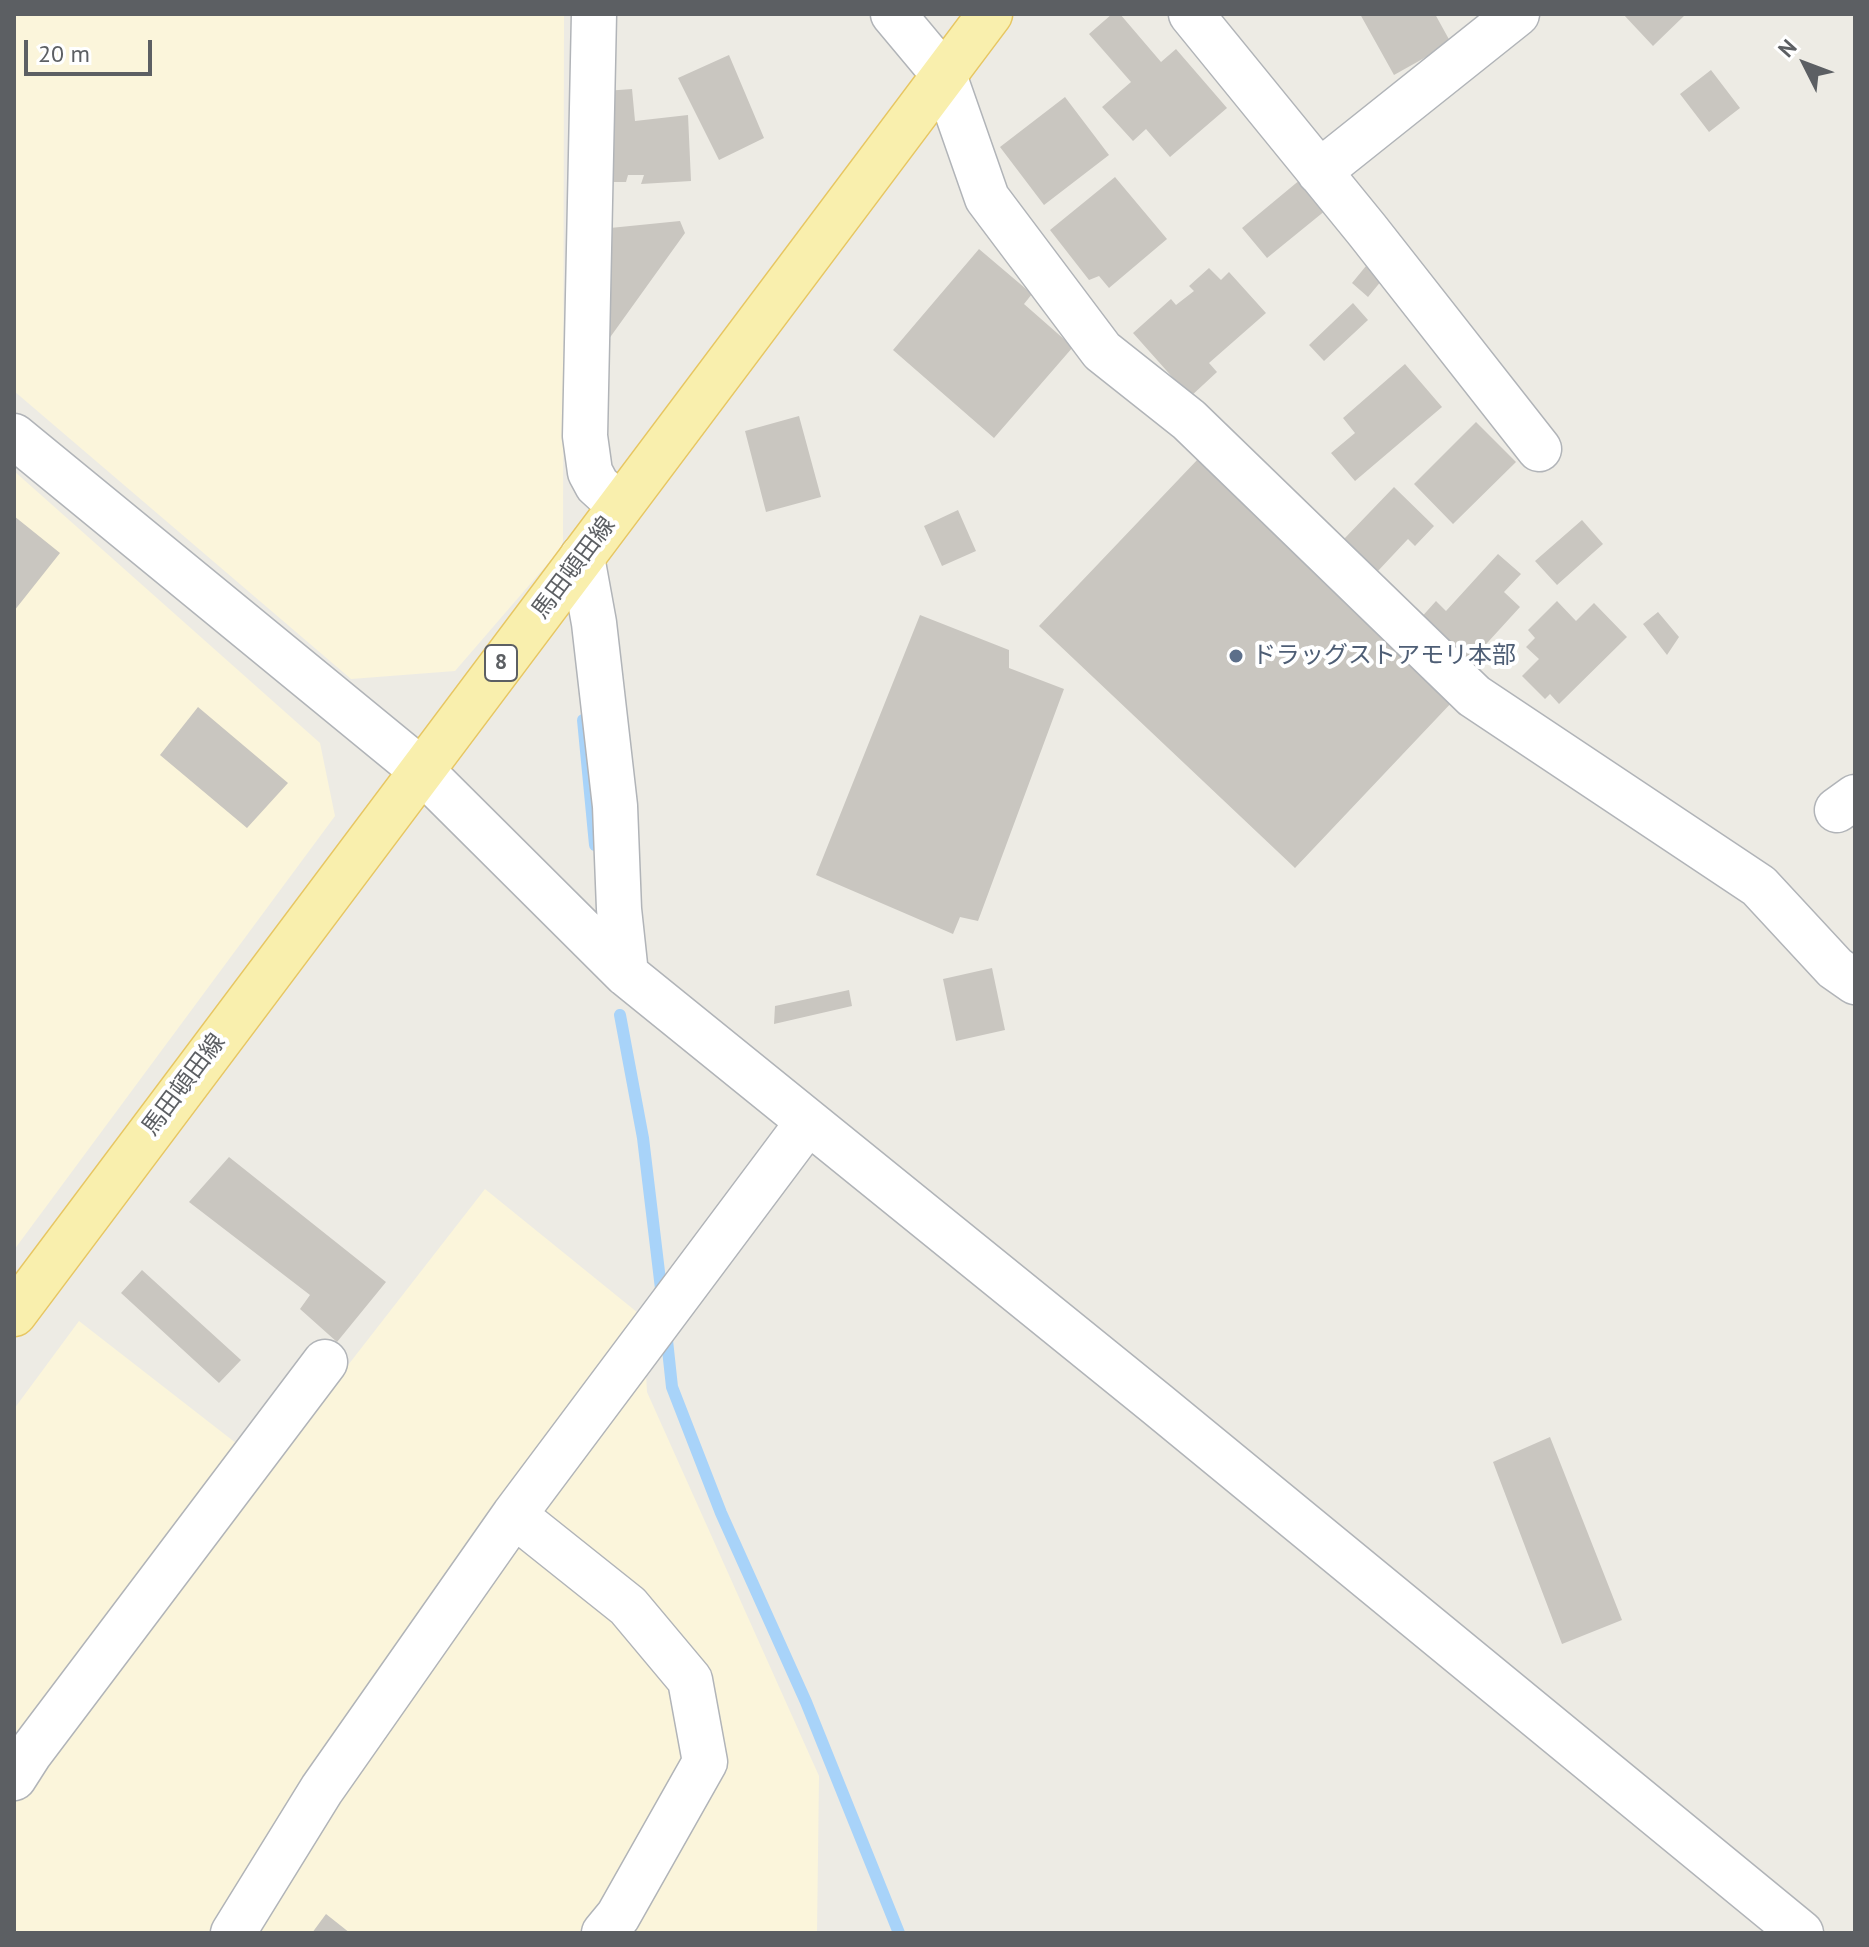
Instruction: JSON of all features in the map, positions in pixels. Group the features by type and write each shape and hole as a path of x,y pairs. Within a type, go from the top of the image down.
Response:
{"main road":[{"name":"馬田頓田線","path":"14,1314 420,769 990,14"}],"street":[{"path":"594,14 585,436 590,472 597,485 620,506"},
{"path":"893,14 944,75 987,198 1102,351 1189,420 1474,696 1759,886 1835,968 1855,982"},
{"path":"1191,14 1539,449"},
{"path":"1319,172 1517,14"},
{"path":"14,436 420,769 626,974 1169,1414 1801,1933"},
{"path":"582,557 594,623 615,806 619,909 626,974"},
{"path":"233,1933 322,1789 514,1515 808,1122"},
{"path":"19,1757 325,1362"},
{"path":"514,1515 628,1606 690,1680 705,1762 618,1916 604,1933"}],"shaded area":[{"path":"14,14 564,14 563,546 455,671 351,679 14,391"},
{"path":"14,471 320,743 335,816 14,1250"},
{"path":"485,1189 643,1317 647,1392 819,1776 817,1933 14,1933 14,1409 79,1321 268,1468"}],"building":[{"path":"1112,14 1120,14 1161,62 1176,49 1227,108 1170,157 1146,129 1133,141 1102,107 1131,82 1089,34"},
{"path":"1360,14 1435,14 1451,43 1394,75"},
{"path":"1623,14 1686,14 1653,46"},
{"path":"729,55 764,138 719,160 678,78"},
{"path":"1711,70 1740,108 1709,132 1680,94"},
{"path":"632,89 635,121 688,115 691,181 641,184 644,175 628,175 626,182 608,182 605,91"},
{"path":"1065,97 1109,155 1044,205 1000,147"},
{"path":"1115,177 1167,239 1109,288 1099,276 1089,280 1050,230"},
{"path":"1301,179 1326,210 1267,258 1242,228"},
{"path":"680,221 685,233 606,343 600,229"},
{"path":"979,249 1032,294 1024,304 1073,347 994,438 893,350"},
{"path":"1366,266 1382,280 1368,297 1352,283"},
{"path":"1209,268 1221,280 1229,272 1266,313 1209,363 1217,372 1190,397 1133,333 1171,299 1176,305 1194,291 1189,286"},
{"path":"1353,303 1368,320 1324,361 1309,345"},
{"path":"1405,364 1442,407 1355,481 1331,453 1355,433 1343,418"},
{"path":"799,416 821,497 766,512 745,431"},
{"path":"1476,422 1516,462 1453,524 1414,484"},
{"path":"1199,458 1454,700 1295,868 1039,626"},
{"path":"1394,487 1434,526 1415,546 1408,539 1377,572 1344,539"},
{"path":"958,510 976,551 942,566 924,526"},
{"path":"14,516 60,553 14,611"},
{"path":"1582,520 1603,544 1557,585 1535,561"},
{"path":"1498,554 1521,574 1504,592 1520,607 1467,665 1418,621 1436,601 1446,611"},
{"path":"1557,601 1576,621 1594,603 1627,637 1559,704 1550,694 1545,699 1522,676 1539,659 1526,647 1535,638 1528,630"},
{"path":"1658,612 1679,637 1667,655 1643,624"},
{"path":"920,615 1009,650 1009,668 1064,689 978,921 960,917 953,934 816,875"},
{"path":"198,707 288,783 247,828 160,755"},
{"path":"992,968 1005,1030 956,1041 943,979"},
{"path":"849,990 852,1006 774,1024 775,1006"},
{"path":"229,1157 386,1282 337,1342 300,1309 310,1295 189,1202"},
{"path":"142,1270 241,1360 219,1383 121,1293"},
{"path":"1550,1437 1622,1620 1562,1644 1493,1462"},
{"path":"326,1914 350,1933 312,1933"}],"waterway":[{"path":"583,720 595,845"},
{"path":"620,1015 643,1138 662,1297"},
{"path":"666,1331 672,1387 721,1513 806,1702 899,1933"}],"place":[{"name":"ドラッグストアモリ本部","path":"1236,656"}]}
